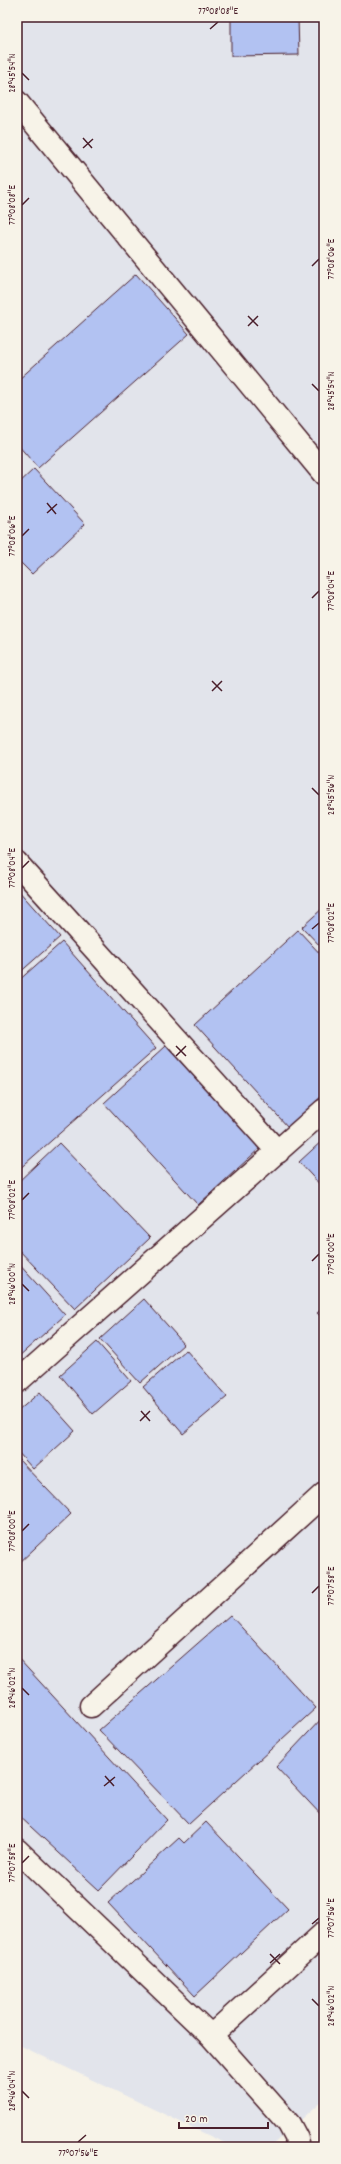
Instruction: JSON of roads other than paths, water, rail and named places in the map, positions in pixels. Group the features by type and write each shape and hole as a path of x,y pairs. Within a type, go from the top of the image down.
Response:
{"lane":[{"path":"17,102 324,474"},
{"path":"17,863 278,1152"},
{"path":"17,1382 324,1110"},
{"path":"91,1706 324,1494"},
{"path":"17,1850 211,2036 289,2124 297,2139 296,2147"},
{"path":"211,2036 324,1933"}]}
